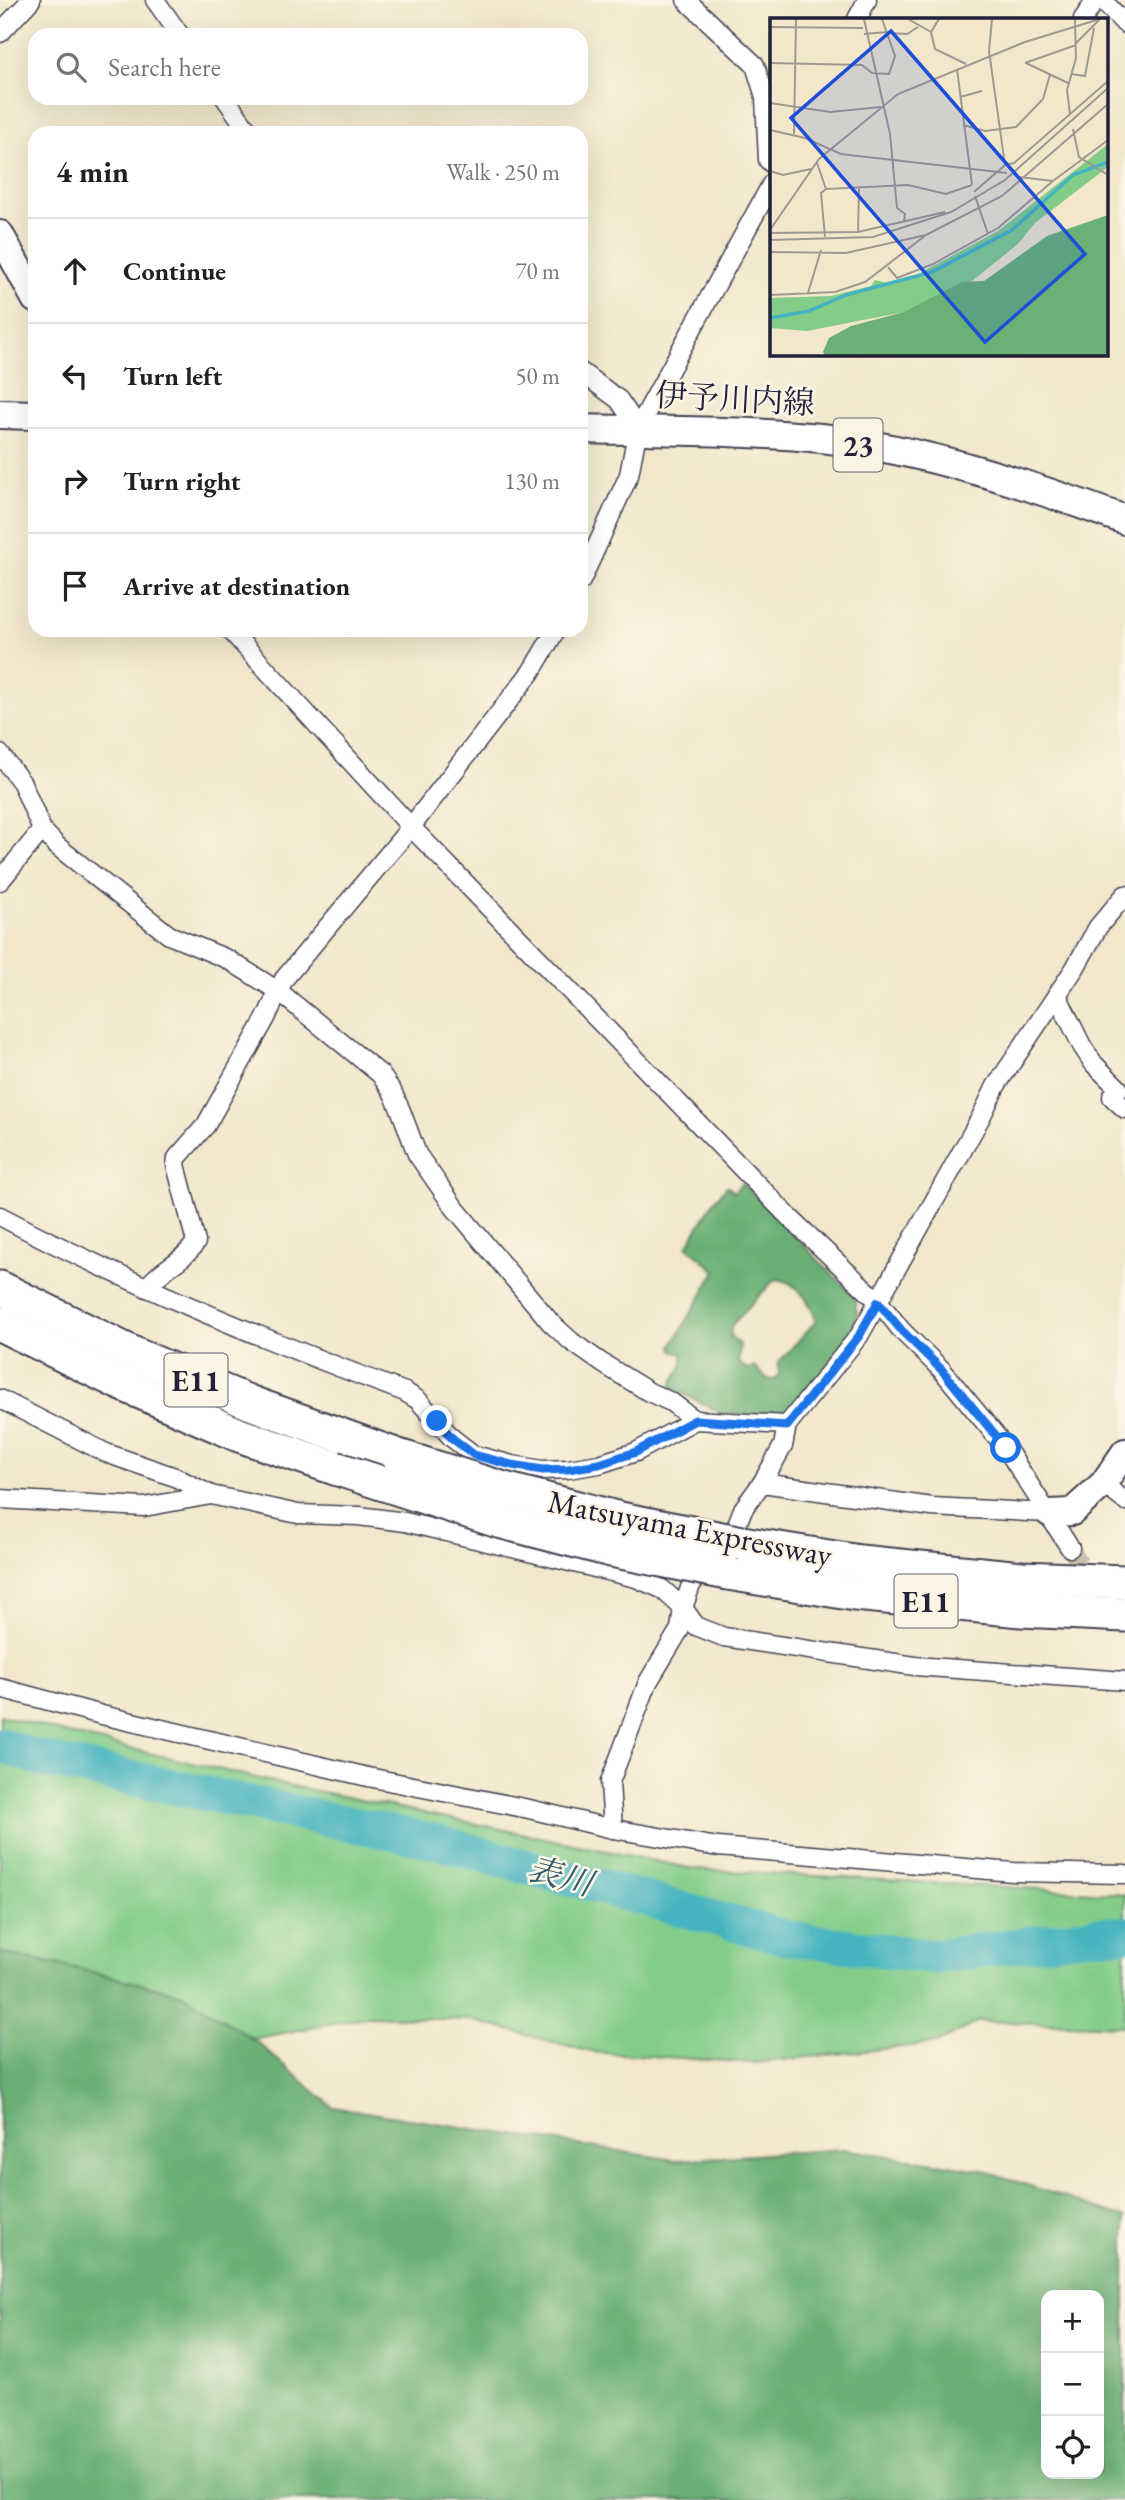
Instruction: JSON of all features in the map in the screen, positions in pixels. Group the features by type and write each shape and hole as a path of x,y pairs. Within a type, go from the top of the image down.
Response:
{"highway":[{"name":"Matsuyama Expressway","path":"0,1288 149,1360 251,1403 398,1456 504,1489 607,1516 742,1544 860,1562 1022,1578 1125,1582"},
{"name":"Matsuyama Expressway","path":"0,1324 120,1383 227,1429 335,1468 495,1520 611,1550 855,1594 1021,1610 1125,1615"}],"main road":[{"path":"0,414 28,415"},
{"name":"伊予川内線","path":"588,429 729,432 823,438 938,461 1043,490 1125,520"}],"street":[{"path":"0,33 31,0"},
{"path":"155,0 175,28"},
{"path":"686,0 755,65 765,97 770,162"},
{"path":"858,18 867,0"},
{"path":"1084,18 1096,0"},
{"path":"1102,0 1125,24"},
{"path":"230,105 245,126"},
{"path":"588,566 629,475 638,429 770,187"},
{"path":"0,234 28,286"},
{"path":"588,377 619,400 638,429"},
{"path":"236,637 411,827 790,1218 878,1302 1006,1448 1070,1548"},
{"path":"147,1288 156,1276 188,1253 195,1242 176,1165 177,1158 206,1125 284,979 411,827 531,672 552,637"},
{"path":"0,754 22,783 42,830 57,845 169,935 227,959 278,991 380,1074 392,1091 417,1154 454,1207 551,1323 602,1363 649,1392 671,1402 695,1420"},
{"path":"0,881 42,830"},
{"path":"613,1829 610,1782 651,1677 680,1629 683,1608 691,1586 736,1527 748,1501 762,1483 783,1446 787,1426 859,1336 996,1086 1075,968 1098,927 1125,895"},
{"path":"1057,995 1082,1046 1094,1064 1119,1089 1112,1097 1125,1109"},
{"path":"0,1216 147,1288 251,1333 405,1392 418,1400 452,1438 474,1455 543,1470 568,1469 599,1464 636,1452 695,1420 787,1426"},
{"path":"0,1399 106,1453 175,1478 211,1495 298,1514 359,1516 405,1522 636,1578 662,1589 683,1608 696,1626 724,1637 915,1666 1125,1681"},
{"path":"762,1483 932,1507 1072,1512 1104,1484 1125,1452"},
{"path":"405,1522 469,1463 474,1455"},
{"path":"1104,1484 1125,1501"},
{"path":"0,1499 144,1507 211,1495"},
{"path":"0,1688 102,1715 354,1774 529,1809 613,1829 718,1847 1013,1872 1125,1874"}],"green space":[{"path":"742,1183 854,1296 857,1314 854,1328 826,1368 782,1419 719,1412 670,1387 683,1364 683,1354 673,1351 672,1346 716,1271 687,1246 714,1201 727,1186 734,1192","holes":["775,1279 783,1280 802,1294 816,1321 778,1363 779,1374 775,1380 768,1379 754,1367 747,1369 738,1362 740,1344 731,1337 731,1326"]},
{"path":"0,1715 76,1736 278,1783 694,1869 1125,1894 1125,2026 979,2021 937,2043 754,2063 591,2052 471,2020 369,2016 253,2039 182,1994 0,1953"},
{"path":"0,1953 182,1994 253,2039 333,2107 676,2160 843,2149 983,2170 1125,2218 1125,2500 0,2500"}],"waterway":[{"name":"表川","path":"0,1745 49,1761 437,1842 787,1938 935,1957 1096,1934 1125,1934"}],"tunnel":[{"path":"1070,1548 1092,1583"}],"route":[{"path":"437,1421 452,1438 474,1455 543,1470 599,1464 636,1452 695,1420 787,1426 859,1336 878,1302 902,1331 942,1370 1006,1448"}]}
